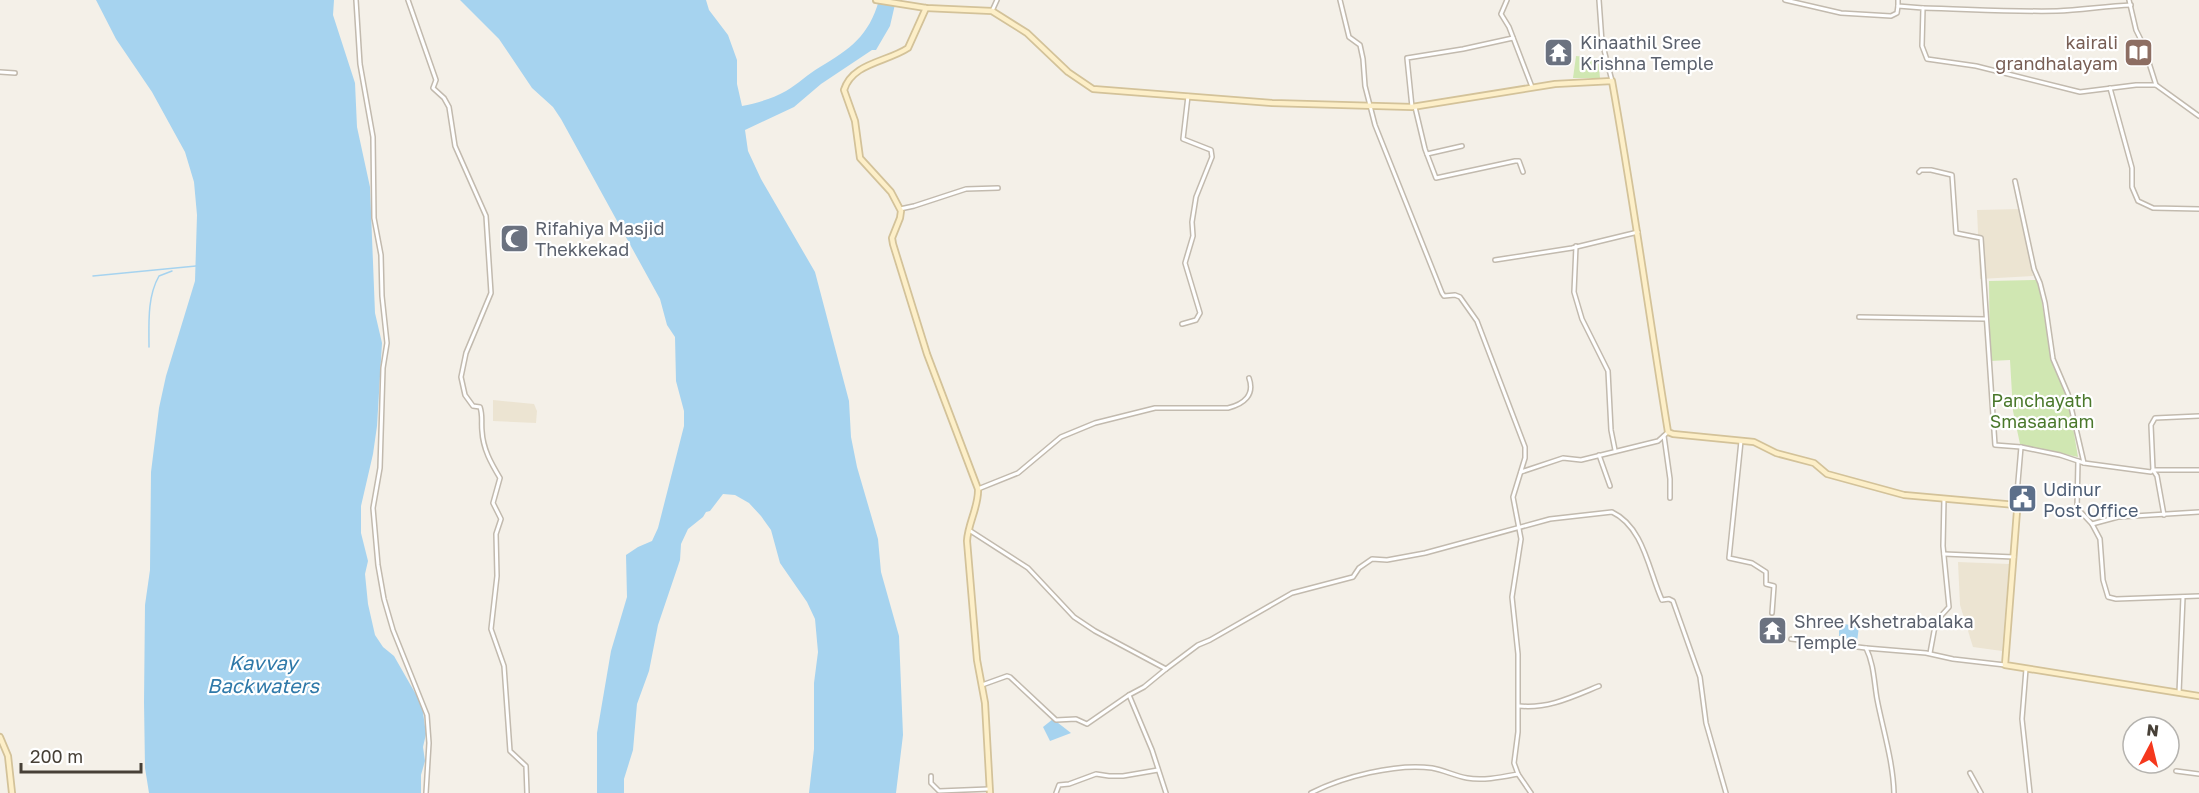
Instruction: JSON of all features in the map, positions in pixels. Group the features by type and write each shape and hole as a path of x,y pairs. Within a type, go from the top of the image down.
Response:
{"main road":[{"path":"876,0 927,8 992,11 1027,33 1068,72 1093,89 1272,103 1414,107 1532,87 1612,81 1638,232 1666,434 1754,442 1776,453 1814,463 1827,474 1904,495 2016,505 2018,511 2005,665 2199,696"},
{"path":"927,8 908,48 853,74 844,90 855,121 860,158 891,192 900,209 900,218 892,244 927,354 978,489 968,529 974,624 988,744 989,791"},
{"path":"0,737 8,756 12,793"}],"street":[{"path":"356,0 360,64 373,137 373,206 381,255 387,343 383,368 381,462 374,498 374,522 378,565 388,615 427,715 429,743 426,793"},
{"path":"408,0 435,80 433,88 444,98 448,107 455,146 486,216 491,293 466,352 461,377 465,395 473,406 480,407 483,416 485,451 500,478 493,503 501,519 496,534 497,576 491,629 504,666 510,751 526,766 526,793"},
{"path":"992,11 997,0"},
{"path":"1340,0 1349,37 1360,45 1369,105 1389,163 1442,293 1444,296 1455,295 1466,303 1485,340 1525,447 1525,458 1513,497 1521,539 1512,597 1518,654 1519,706 1514,763 1518,774 1531,793"},
{"path":"1507,0 1501,15 1513,38 1532,87"},
{"path":"1599,0 1602,42 1612,81"},
{"path":"1785,0 1841,13 1891,16 1895,15 1898,0"},
{"path":"2129,0 2136,30 2156,85 2199,116"},
{"path":"1898,6 2054,11 2131,5"},
{"path":"1923,8 1922,46 1927,59 1986,68 2080,92 2156,85"},
{"path":"1513,38 1407,58 1414,107 1436,178 1515,161 1519,161 1523,172"},
{"path":"0,72 15,73"},
{"path":"2110,88 2132,168 2132,187 2138,201 2153,208 2199,209"},
{"path":"1182,324 1196,320 1200,313 1185,263 1193,236 1192,222 1196,197 1212,157 1210,150 1183,139 1188,96"},
{"path":"1427,154 1462,146"},
{"path":"1919,172 1932,170 1952,175 1956,233 1981,238 1995,445 2021,447 2084,463 2147,473 2152,470 2199,470"},
{"path":"2015,181 2034,269 2045,303 2053,359 2068,394 2084,463"},
{"path":"900,209 955,192 998,188"},
{"path":"1495,260 1576,246 1638,232"},
{"path":"1576,246 1574,292 1582,319 1608,371 1611,430 1615,450"},
{"path":"1859,317 1986,319"},
{"path":"978,489 1018,473 1036,455 1061,437 1095,423 1155,408 1238,406 1249,395 1252,387 1250,378"},
{"path":"2164,515 2157,476 2152,470 2151,425 2155,418 2199,416"},
{"path":"1521,472 1563,458 1576,460 1658,441 1666,434"},
{"path":"1666,434 1670,498"},
{"path":"1741,441 1728,558 1752,563 1767,572 1766,584 1774,586 1772,613"},
{"path":"2016,505 2021,447"},
{"path":"1599,454 1610,486"},
{"path":"2078,461 2077,508 2092,524 2100,539 2103,580 2108,597 2116,599 2199,596"},
{"path":"1930,653 1935,626 1940,623 1940,617 1949,607 1944,554 1944,498"},
{"path":"2092,524 2118,517 2199,512"},
{"path":"982,685 1007,676 1011,677 1056,720 1076,719 1087,724 1144,687 1198,645 1292,593 1353,578 1359,568 1372,559 1387,560 1425,553 1550,519 1607,513 1618,515 1627,523 1638,538 1661,598 1673,601 1688,649 1700,677 1706,723 1726,793"},
{"path":"968,529 1028,568 1074,617 1095,631 1166,669"},
{"path":"1944,554 2014,557"},
{"path":"2179,693 2184,597"},
{"path":"1791,639 1930,653 1953,659 2005,665"},
{"path":"1866,648 1872,662 1878,702 1893,769 1894,793"},
{"path":"2026,669 2022,718 2030,793"},
{"path":"1519,706 1544,706 1599,686"},
{"path":"1129,695 1166,793"},
{"path":"1311,793 1327,784 1392,769 1433,768 1468,778 1482,779 1518,774"},
{"path":"1056,793 1059,785 1069,784 1092,774 1123,776 1158,770"},
{"path":"1970,772 1981,793"},
{"path":"2181,772 2199,774"},
{"path":"931,776 931,783 939,791 989,791"}],"shaded area":[{"path":"2022,209 2033,276 1980,279 1977,210"},
{"path":"493,400 534,404 537,411 536,423 493,421"},
{"path":"1958,562 2009,564 2002,651 1973,647 1960,605"}],"green space":[{"path":"1576,56 1598,58 1600,78 1573,78"},
{"name":"Panchayath Smasaanam","path":"2038,280 2051,356 2067,392 2078,457 2020,444 2013,411 2010,360 1990,361 1989,281"}],"water":[{"name":"Kavvay Backwaters","path":"96,0 334,0 333,15 355,83 357,127 370,187 375,313 382,343 377,426 361,506 361,533 368,561 365,574 368,604 375,635 383,647 394,656 422,705 426,734 423,747 425,761 421,775 421,793 149,793 145,768 144,702 145,605 150,570 151,472 159,408 166,376 195,281 197,215 194,182 185,152 152,92 116,39"},
{"path":"460,0 706,0 709,10 728,35 737,60 737,84 742,106 781,94 840,54 864,32 879,0 896,0 890,26 876,50 872,50 821,84 794,107 745,130 748,151 761,179 815,272 849,401 851,437 857,467 878,539 881,572 899,636 903,735 896,793 809,793 814,749 814,683 818,652 815,619 807,602 780,563 771,530 761,516 749,503 735,495 723,494 710,511 688,529 681,544 680,560 658,625 649,671 637,704 633,750 624,779 624,793 597,793 597,733 611,651 627,597 626,555 652,541 658,528 684,426 684,411 676,381 675,337 667,325 660,299 561,119 553,107 532,88 499,39"},
{"path":"1843,624 1859,626 1857,642 1852,644 1841,640 1839,627"},
{"path":"1053,719 1071,733 1050,741 1043,727"}],"waterway":[{"path":"93,276 196,266"},
{"path":"149,347 152,293 159,276 172,271"}],"place":[{"name":"Kinaathil Sree Krishna Temple","path":"1559,52"},
{"name":"kairali grandhalayam","path":"2139,52"},
{"name":"Rifahiya Masjid Thekkekad","path":"514,238"},
{"name":"Udinur Post Office","path":"2022,499"},
{"name":"Shree Kshetrabalaka Temple","path":"1773,631"}]}
